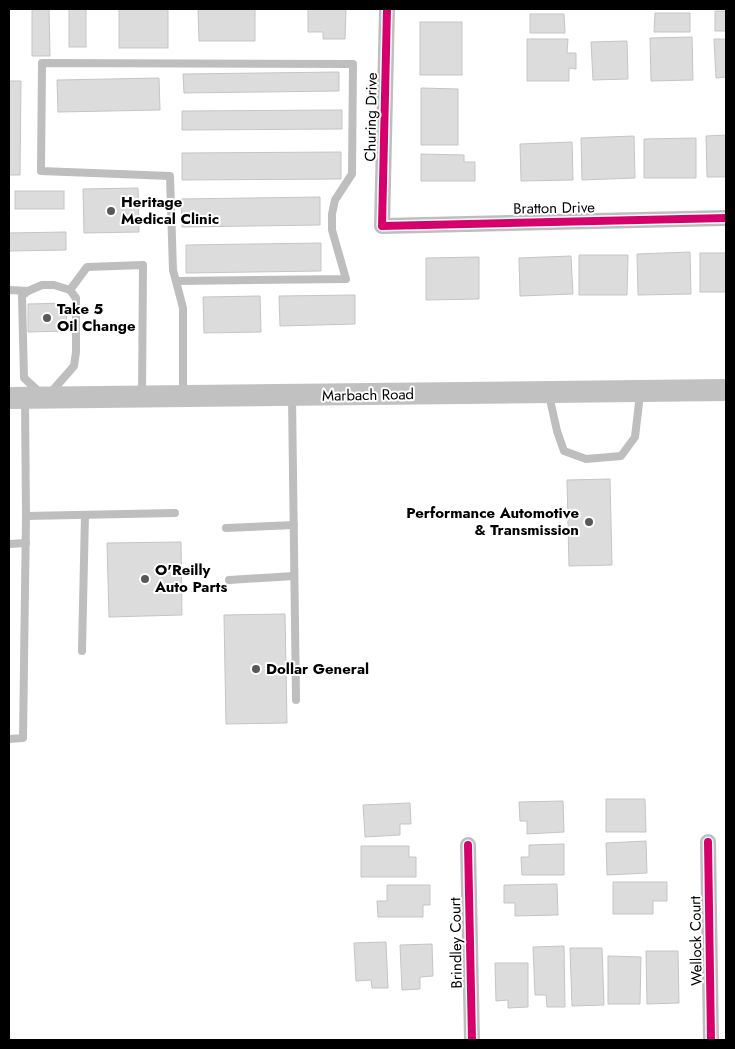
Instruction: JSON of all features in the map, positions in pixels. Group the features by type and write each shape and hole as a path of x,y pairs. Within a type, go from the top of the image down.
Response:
{"main road":[{"name":"Marbach Road","path":"27,398 726,390"}],"street":[{"name":"Churing Drive","path":"382,226 388,9"},
{"name":"Bratton Drive","path":"382,226 726,218"},
{"name":"Wellock Court","path":"708,842 712,1040"},
{"name":"Brindley Court","path":"468,845 472,1040"}],"lane":[{"path":"176,281 346,280 332,230 332,214 336,200 352,174 353,64 42,63 42,171 170,176 173,270 183,308 183,396"},
{"path":"70,290 86,267 143,265 142,397"},
{"path":"9,290 25,293 42,285 54,285 70,290 76,298 76,352 74,366 27,398"},
{"path":"9,738 23,738 27,398 24,378 25,293"},
{"path":"548,393 564,451 586,459 621,456 635,437 640,392"},
{"path":"292,395 296,700"},
{"path":"26,516 175,512"},
{"path":"82,651 85,515"},
{"path":"226,528 294,525"},
{"path":"9,544 26,543"},
{"path":"229,580 294,576"}],"building":[{"path":"32,9 49,9 50,56 32,56"},
{"path":"69,9 86,9 86,47 69,47"},
{"path":"119,9 168,9 168,48 119,48"},
{"path":"198,9 255,9 255,41 199,41"},
{"path":"308,9 346,9 345,39 323,39 323,32 308,32"},
{"path":"715,11 726,11 726,31 715,31"},
{"path":"655,13 690,13 690,32 654,32"},
{"path":"530,14 564,14 565,33 530,33"},
{"path":"420,22 462,22 462,75 420,75"},
{"path":"692,37 693,80 651,81 650,38"},
{"path":"527,39 568,39 567,53 576,53 576,69 569,68 569,81 527,81"},
{"path":"714,39 726,39 726,77 716,78"},
{"path":"627,41 628,79 593,80 591,42"},
{"path":"339,72 339,91 184,93 183,74"},
{"path":"159,78 160,110 58,112 57,80"},
{"path":"9,81 21,81 20,175 9,175"},
{"path":"421,88 458,89 458,145 421,145"},
{"path":"342,110 342,129 182,130 182,111"},
{"path":"726,135 726,177 707,177 706,136"},
{"path":"634,136 635,178 582,180 581,138"},
{"path":"696,138 696,178 644,178 644,139"},
{"path":"572,142 573,180 521,181 520,144"},
{"path":"341,152 341,179 182,180 182,153"},
{"path":"421,154 464,155 464,162 475,162 475,181 421,181"},
{"name":"Heritage Medical Clinic","path":"138,188 139,232 84,233 83,189"},
{"path":"15,191 64,191 64,209 15,209"},
{"path":"320,197 320,225 182,227 181,199"},
{"path":"66,232 66,250 9,251 9,233"},
{"path":"321,243 321,271 186,273 186,245"},
{"path":"690,252 691,294 638,295 637,254"},
{"path":"700,253 726,253 726,292 700,292"},
{"path":"579,255 628,255 627,295 579,295"},
{"path":"571,256 573,294 520,296 519,258"},
{"path":"479,257 479,299 426,300 426,258"},
{"path":"355,295 355,324 280,326 279,296"},
{"path":"260,296 261,332 204,333 203,297"},
{"name":"Take 5 Oil Change","path":"66,303 67,331 28,332 28,304"},
{"name":"Performance Automotive & Transmission","path":"610,479 612,565 569,566 567,480"},
{"name":"O'Reilly Auto Parts","path":"181,542 182,615 109,617 107,543"},
{"name":"Dollar General","path":"285,614 287,723 226,724 224,615"},
{"path":"606,799 645,799 646,832 606,832"},
{"path":"563,801 564,832 527,834 527,821 520,821 519,802"},
{"path":"410,803 411,824 400,824 400,835 365,837 363,805"},
{"path":"646,841 647,873 607,875 606,843"},
{"path":"564,844 564,875 522,875 521,857 529,857 529,845"},
{"path":"361,846 409,846 409,857 416,857 416,877 361,877"},
{"path":"613,882 667,882 667,901 653,901 653,914 613,914"},
{"path":"557,884 558,915 515,916 515,903 504,903 504,885"},
{"path":"387,885 430,885 430,905 423,905 423,917 378,917 377,901 387,901"},
{"path":"386,942 388,988 372,988 371,980 356,981 354,943"},
{"path":"432,944 433,976 420,977 420,989 402,990 400,945"},
{"path":"564,946 565,1007 547,1007 546,995 535,995 533,947"},
{"path":"570,948 602,948 604,1005 572,1006"},
{"path":"646,951 678,951 679,1003 647,1004"},
{"path":"608,956 641,957 640,1004 608,1004"},
{"path":"495,963 528,963 528,1007 508,1008 508,1000 496,1001"}],"cycle path":[{"path":"387,9 382,226 726,218"},
{"path":"708,842 711,1040"},
{"path":"468,845 472,1040"}],"place":[{"name":"Heritage Medical Clinic","path":"111,211"},
{"name":"Take 5 Oil Change","path":"47,318"},
{"name":"Performance Automotive & Transmission","path":"589,522"},
{"name":"O'Reilly Auto Parts","path":"145,579"},
{"name":"Dollar General","path":"256,669"}]}
